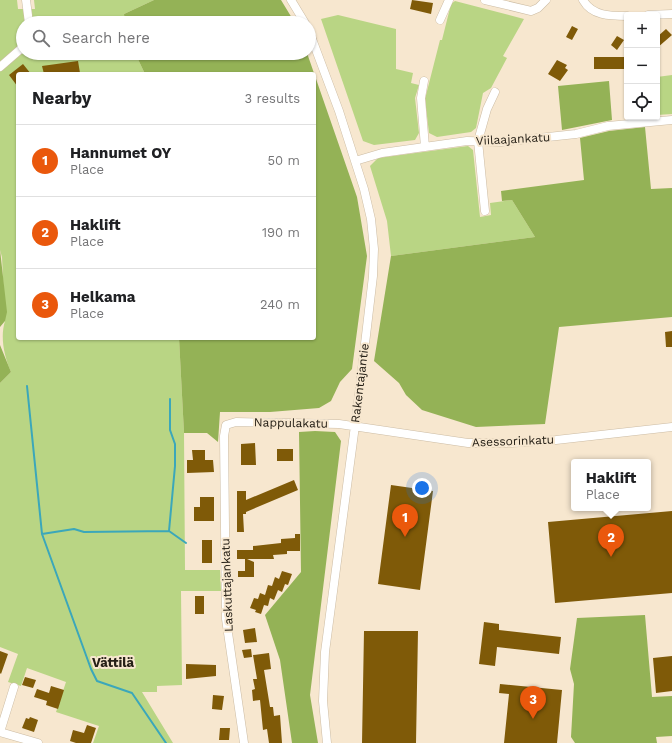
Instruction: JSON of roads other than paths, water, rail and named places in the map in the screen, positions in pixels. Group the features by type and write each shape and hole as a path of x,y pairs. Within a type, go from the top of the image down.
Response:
{"street":[{"path":"26,0 28,16"},
{"path":"291,0 301,16"},
{"path":"440,20 449,0"},
{"path":"485,0 531,11 538,8 546,0"},
{"path":"583,0 590,10 601,14 624,16"},
{"path":"660,14 672,14"},
{"name":"Rakentajantie","path":"316,50 355,161 370,213 374,234 375,260 325,652 323,701 328,743"},
{"path":"0,66 16,53"},
{"path":"424,81 421,98 425,147"},
{"path":"485,211 478,141 487,109 495,92"},
{"name":"Viilaajankatu","path":"355,161 382,153 425,147 478,141 501,142 576,134 608,126 672,120"},
{"name":"Nappulakatu","path":"226,425 236,422 339,424 355,426"},
{"name":"Laskuttajankatu","path":"226,425 224,436 226,619 244,743"},
{"name":"Asessorinkatu","path":"355,426 468,443 504,443 556,440 672,427"},
{"path":"14,687 0,732 38,743"}],"waterway":[{"path":"27,386 42,534 91,669 97,681 132,693 166,743"},
{"path":"169,531 175,466 175,444 170,430 170,399"},
{"path":"42,534 74,529 84,532 169,531 186,543"}],"place":[{"name":"Hannumet OY","path":"405,537"},
{"name":"Haklift","path":"611,557"},
{"name":"Helkama","path":"533,719"}],"district":[{"name":"Vättilä","path":"113,662"}]}
